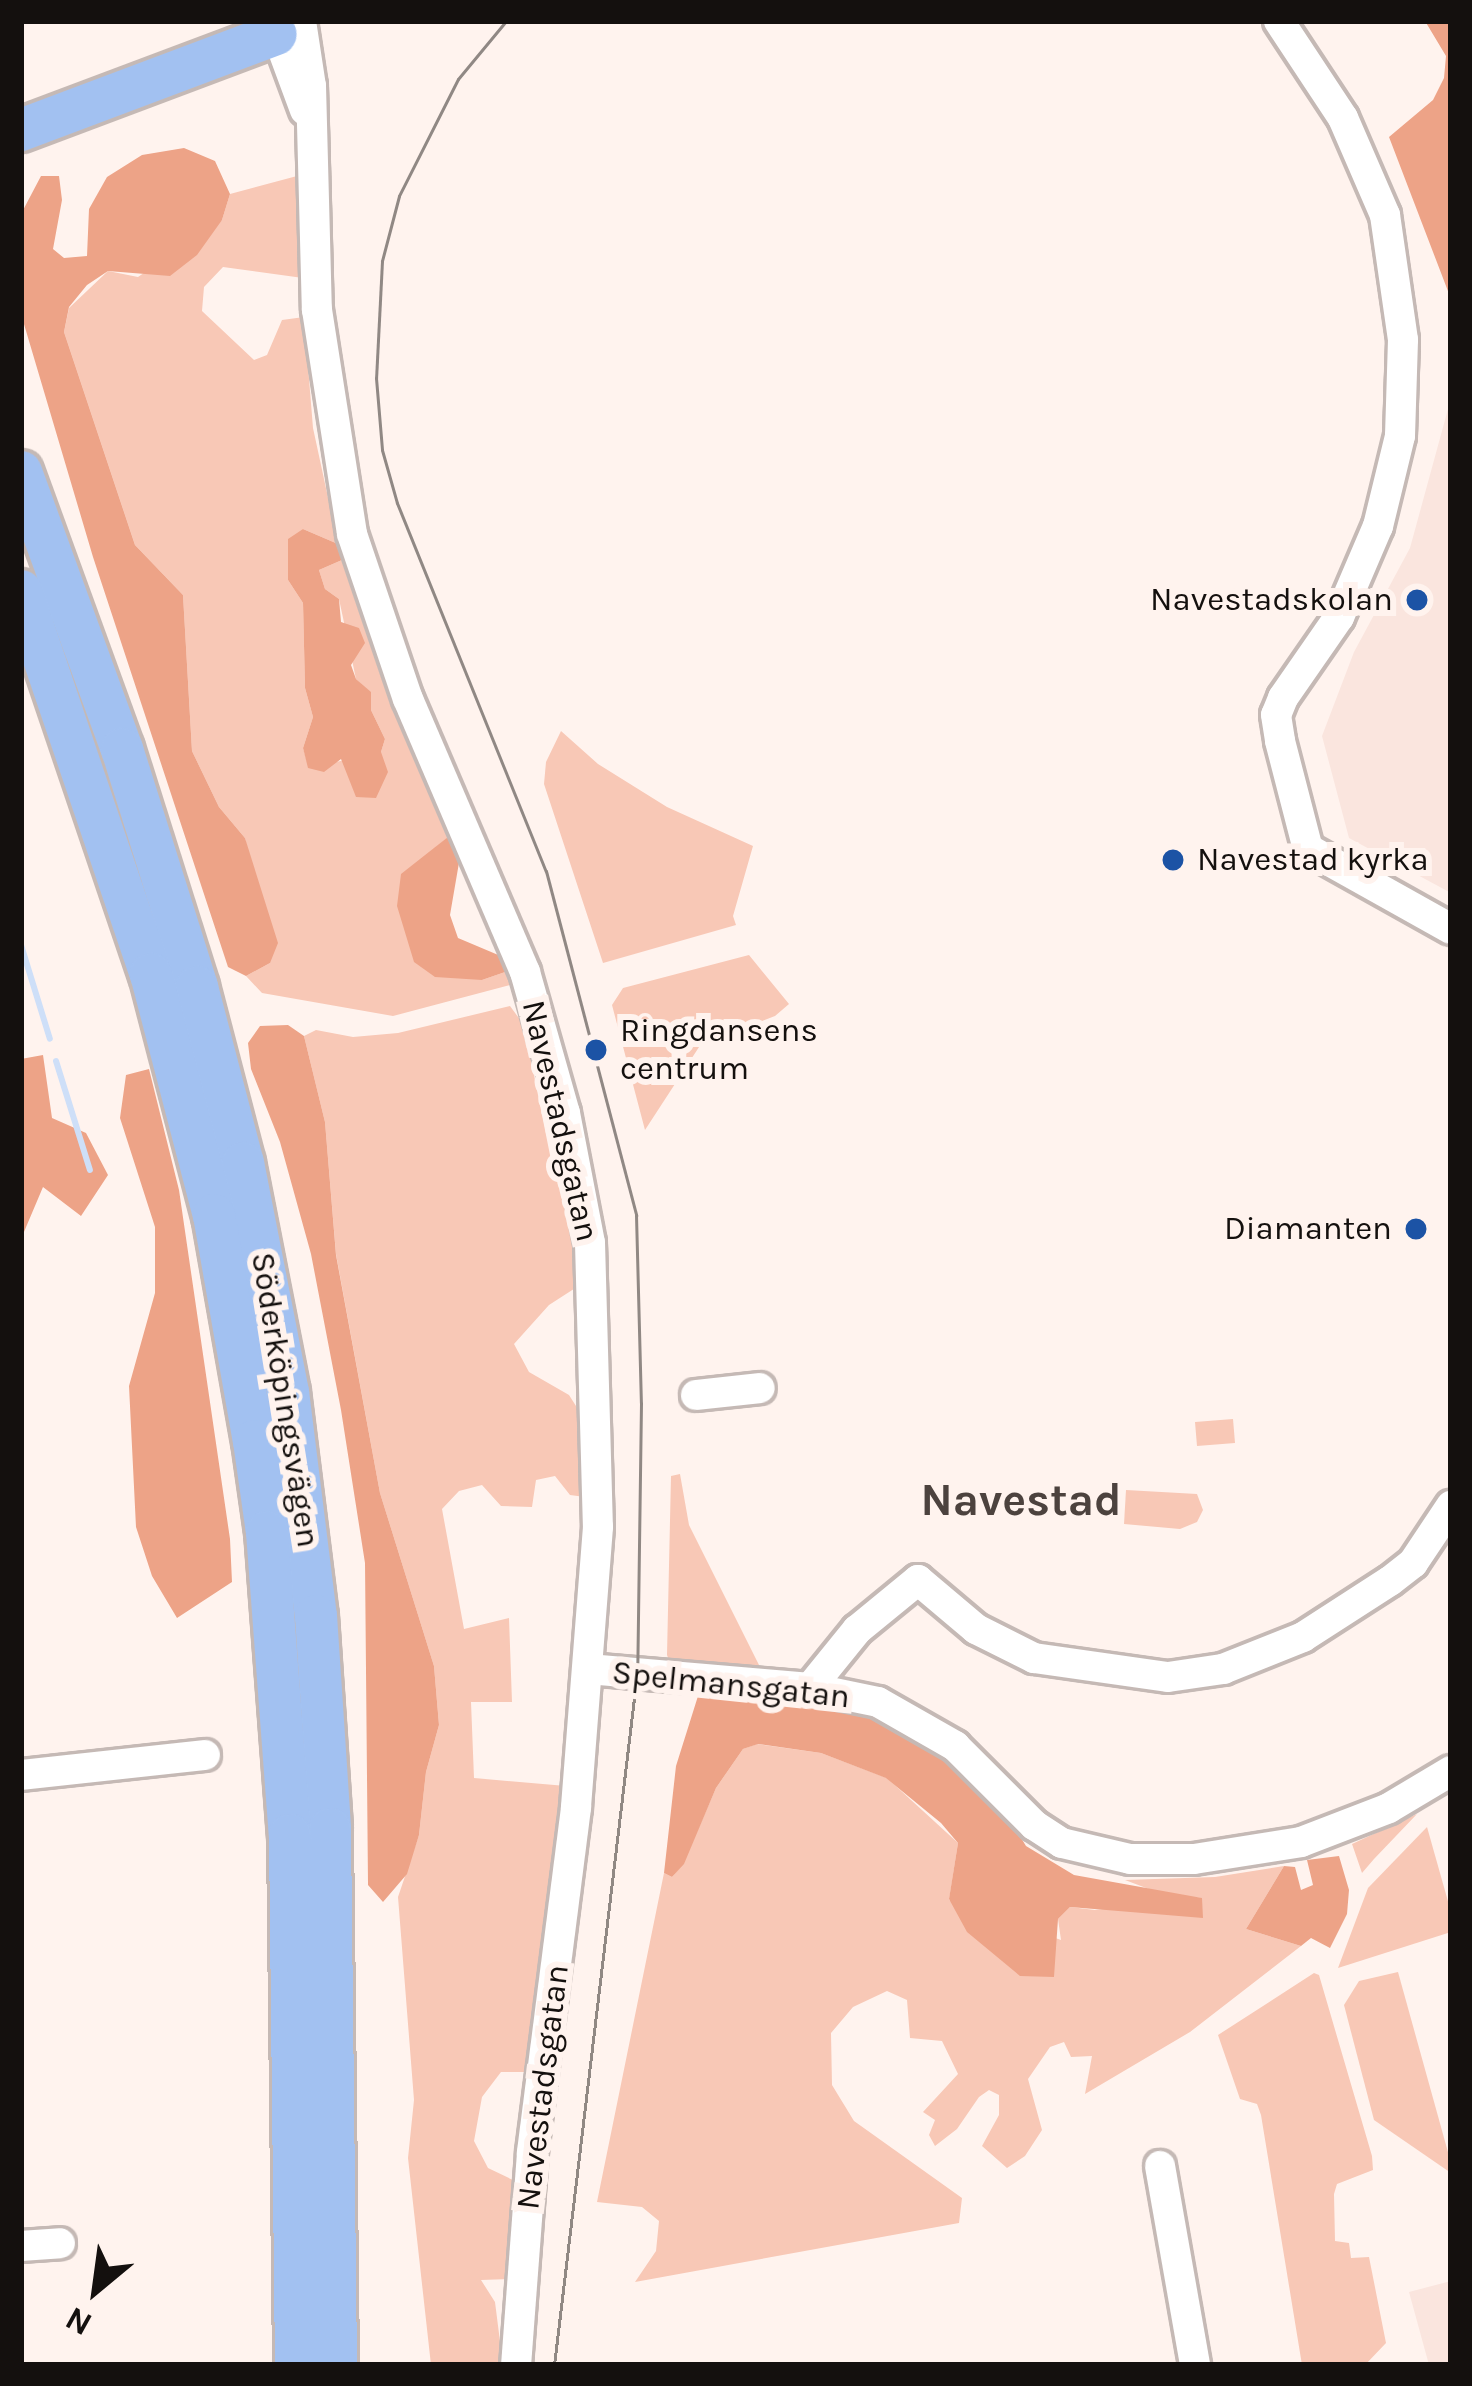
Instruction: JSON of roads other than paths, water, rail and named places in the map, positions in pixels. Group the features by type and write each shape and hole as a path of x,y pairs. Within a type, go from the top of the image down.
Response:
{"highway":[{"path":"27,125 236,21"},
{"path":"27,125 293,24"},
{"name":"Söderköpingsvägen","path":"21,472 122,749 197,987 243,1162 284,1372 316,1616 330,1829 336,2365"},
{"name":"Söderköpingsvägen","path":"21,590 151,974 214,1215 254,1441 272,1576 289,1814 296,2365"}],"street":[{"path":"1279,21 1343,118 1385,215 1403,340 1400,436 1378,526 1339,616 1276,716 1312,854 1451,929"},
{"name":"Navestadsgatan","path":"293,24 312,126 317,310 352,534 408,699 497,896 525,972 581,1184 590,1243 598,1527 588,1669 532,2153 516,2365"},
{"path":"696,1395 760,1388"},
{"path":"810,1688 857,1630 918,1580 976,1629 1034,1658 1168,1678 1223,1669 1303,1637 1390,1581 1426,1546 1451,1506"},
{"name":"Spelmansgatan","path":"588,1669 810,1688 878,1702 919,1721 955,1746 1034,1825 1062,1843 1130,1859 1194,1859 1301,1843 1389,1808 1451,1771"},
{"path":"21,1775 205,1755"},
{"path":"1160,2166 1195,2365"},
{"path":"21,2246 60,2243"}],"waterway":[{"path":"21,945 50,1039"},
{"path":"56,1061 90,1170"}],"tram line":[{"path":"506,21 458,79 399,196 382,261 376,378 382,450 397,503 546,871 636,1215 641,1403 637,1673 554,2365"}],"place":[{"name":"Navestadskolan","path":"1417,600"},
{"name":"Navestad kyrka","path":"1173,860"},
{"name":"Ringdansens centrum","path":"596,1050"},
{"name":"Diamanten","path":"1416,1229"}],"district":[{"name":"Navestad","path":"1021,1501"}]}
